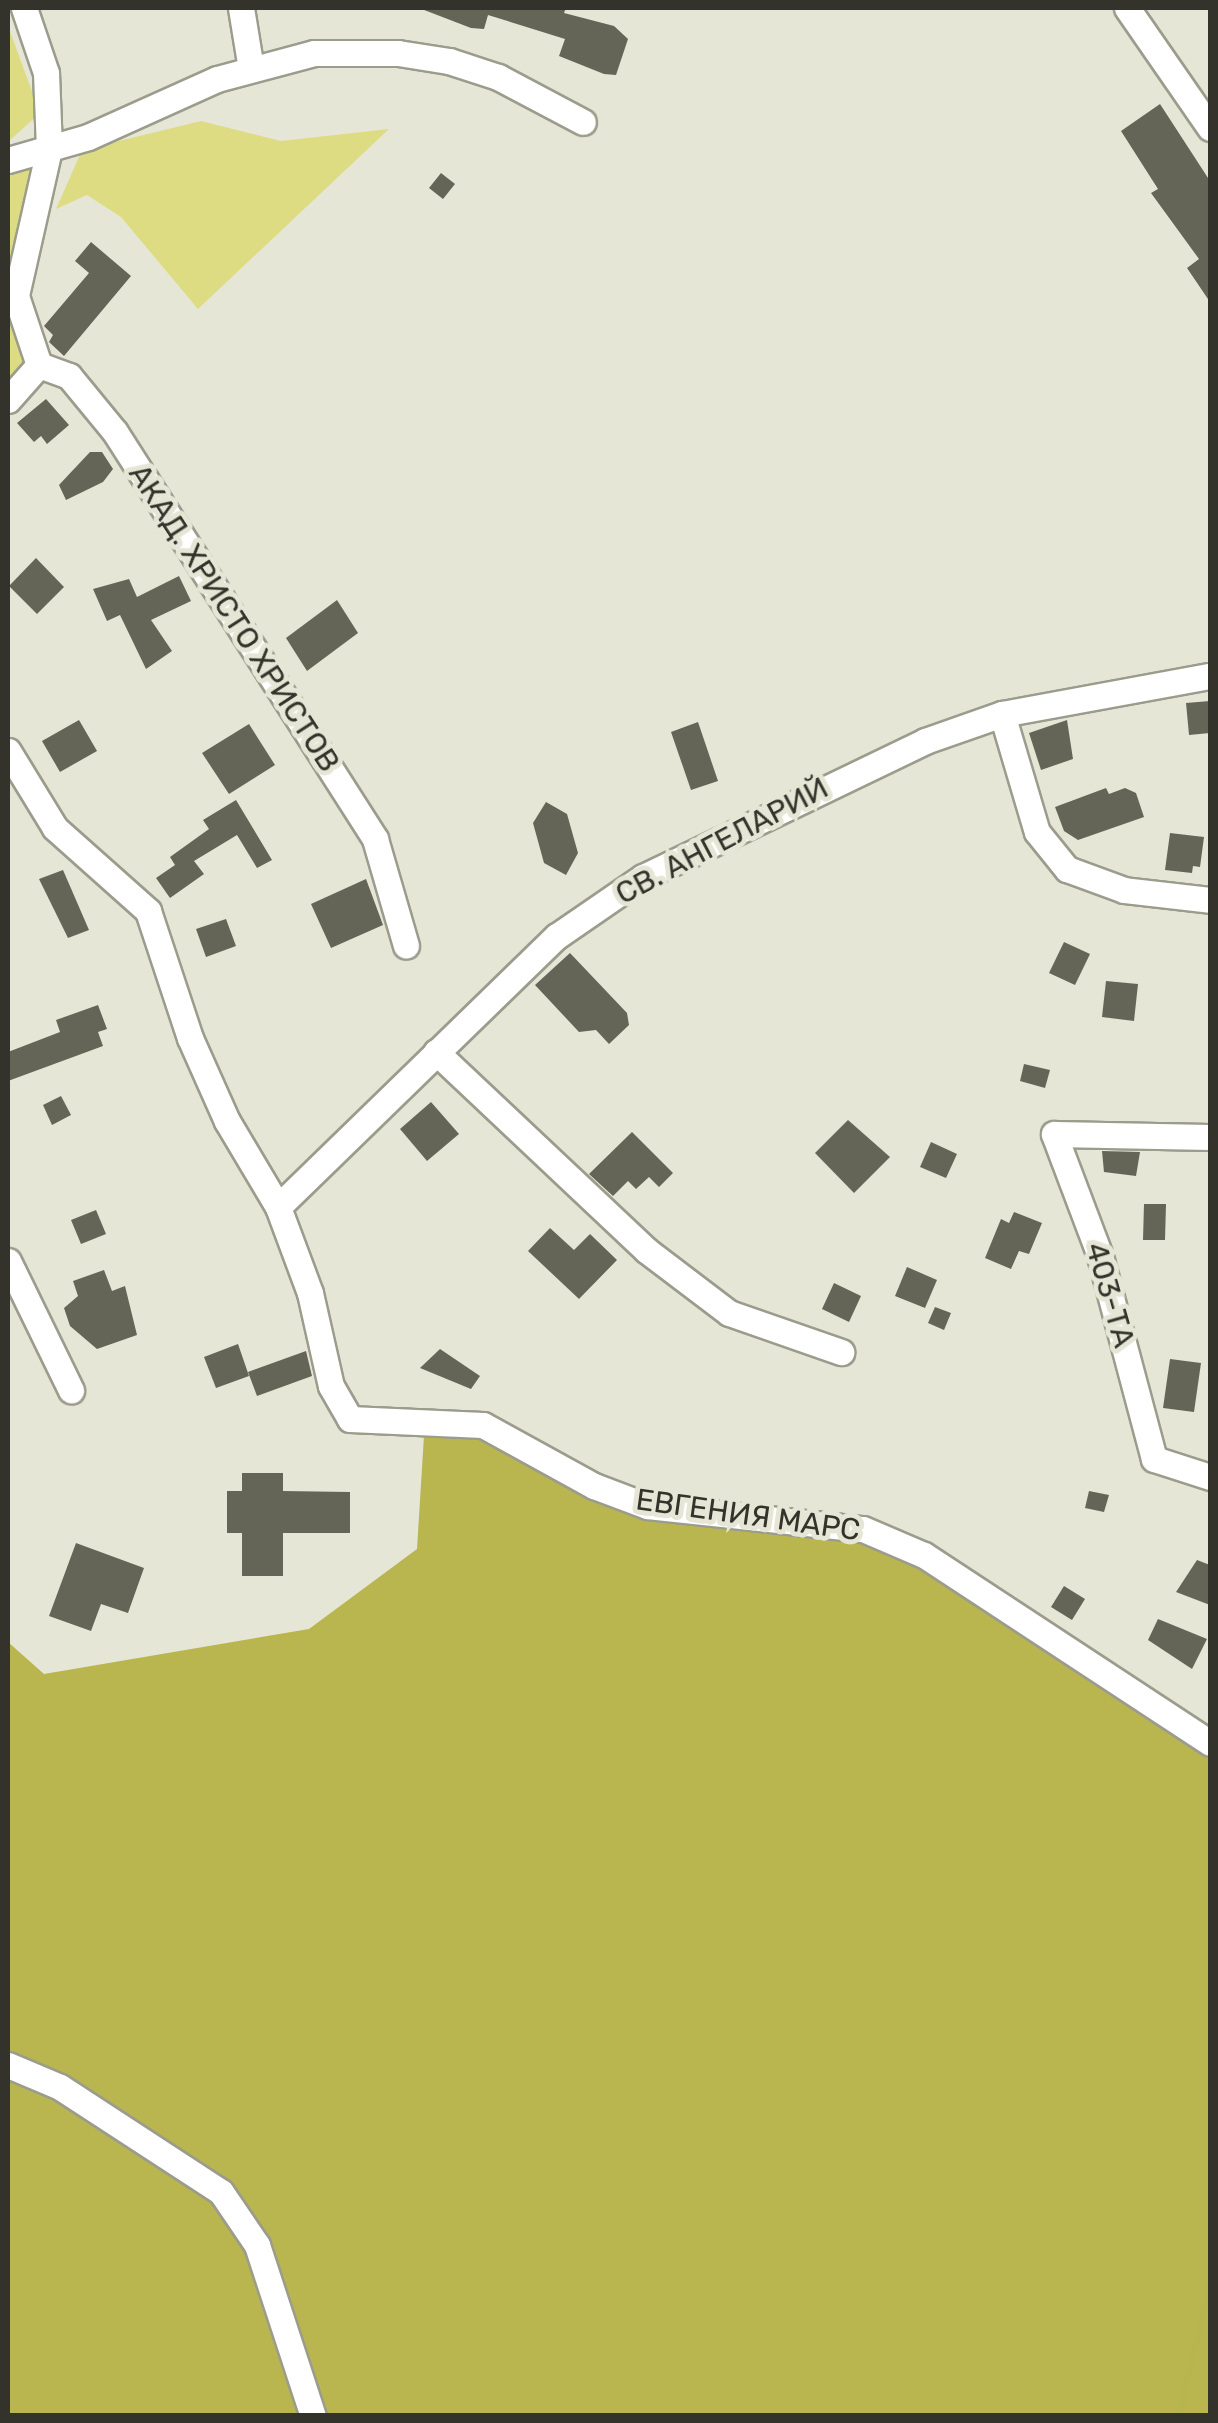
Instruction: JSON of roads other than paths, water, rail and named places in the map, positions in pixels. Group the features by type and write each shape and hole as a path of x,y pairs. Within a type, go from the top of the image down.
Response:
{"street":[{"path":"8,400 39,365 16,296 49,149 46,73 24,8"},
{"path":"241,8 252,69"},
{"path":"1127,8 1210,128"},
{"path":"8,160 49,149 252,69 314,54 416,56 498,77 583,122"},
{"name":"АКАД. ХРИСТО ХРИСТОВ","path":"39,365 69,376 115,432 375,839 406,946"},
{"name":"СВ. АНГЕЛАРИЙ","path":"278,1207 557,936 643,877 772,809 1002,714 1210,676"},
{"path":"1002,714 1037,832 1066,869 1124,890 1210,900"},
{"name":"ЕВГЕНИЯ МАРС","path":"8,751 56,828 148,911 190,1038 227,1121 278,1207 310,1294 331,1386 350,1419 483,1426 594,1486 646,1506 863,1528 924,1555 1210,1740"},
{"path":"436,1052 646,1250 729,1314 840,1352"},
{"name":"403-ТА","path":"1210,1138 1054,1134 1100,1256 1154,1459 1210,1477"},
{"path":"8,1261 71,1390"},
{"path":"8,2066 60,2088 221,2192 258,2245 313,2416"}],"waterway":[{"path":"1179,2416 1210,2284"}]}
